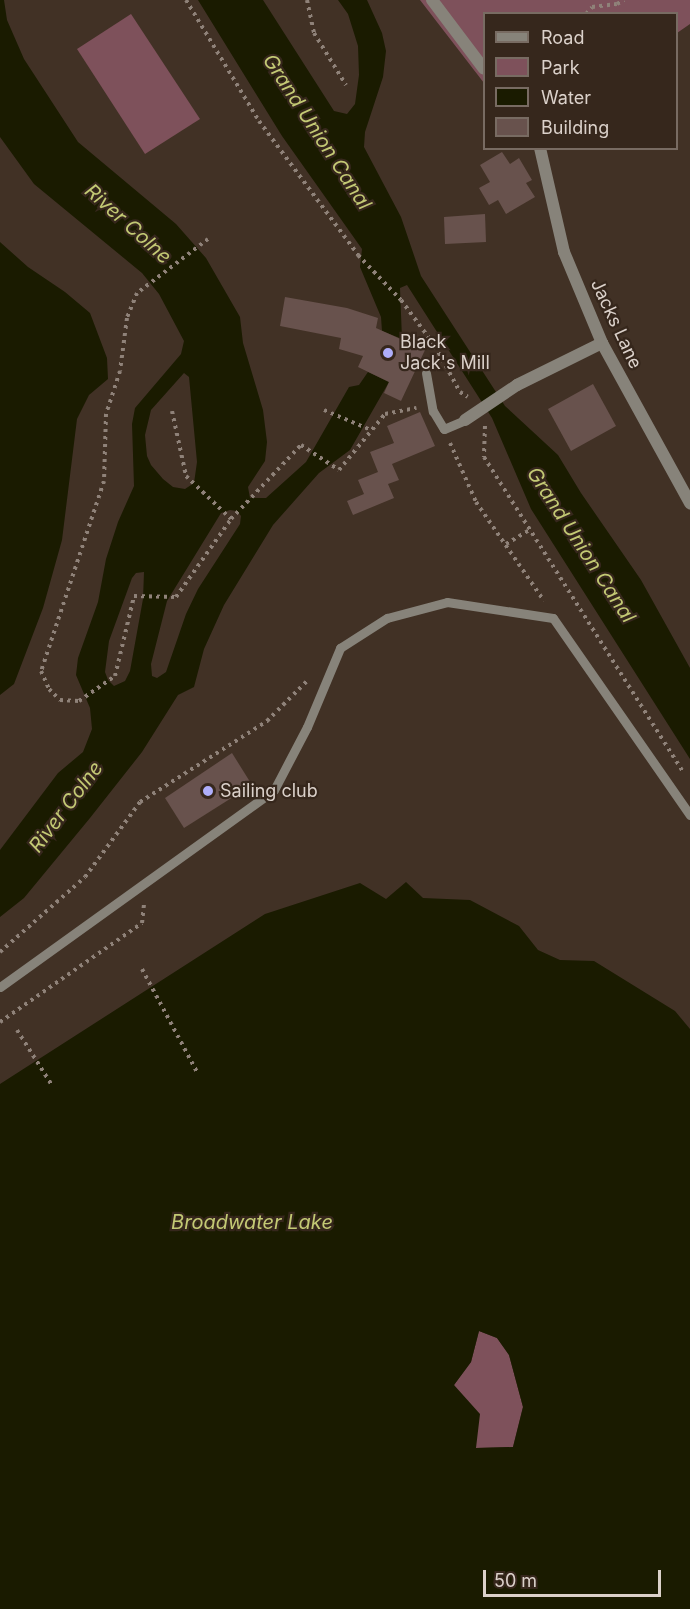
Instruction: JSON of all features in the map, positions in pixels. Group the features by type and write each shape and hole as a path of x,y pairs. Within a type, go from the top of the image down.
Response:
{"street":[{"path":"432,0 483,68"},
{"name":"Jacks Lane","path":"540,150 564,252 602,344 690,503"},
{"path":"465,420 517,385 602,344"}],"lane":[{"path":"426,373 432,405 444,429 465,420"},
{"path":"0,987 274,790 307,727 340,648 387,618 447,602 553,618 690,815"}],"path":[{"path":"186,0 258,121 358,255 402,300 435,346 444,366 443,374"},
{"path":"307,0 314,33 346,85"},
{"path":"587,12 591,7 617,4 624,0"},
{"path":"208,239 137,293 127,318 120,371 106,414 104,481 41,671 49,689 60,700 79,701 115,676 134,596 176,597 231,517 301,445 339,470 385,414 432,405"},
{"path":"324,410 371,430"},
{"path":"172,411 186,476 231,517"},
{"path":"444,429 476,502 538,590 553,618"},
{"path":"484,457 687,779"},
{"path":"506,544 529,530"},
{"path":"0,951 85,877 140,802 267,721 310,678"},
{"path":"0,1022 142,923 147,882"},
{"path":"142,969 198,1074"},
{"path":"17,1030 53,1087"}],"green space":[{"path":"420,0 690,0 690,24 678,32 678,12 483,12 483,82"},
{"path":"131,14 200,119 145,154 77,49"},
{"path":"479,1331 497,1338 509,1355 523,1407 513,1447 476,1448 454,1385 471,1362"}],"water":[{"name":"River Colne","path":"0,0 4,0 7,20 24,59 78,142 176,224 206,258 240,317 243,343 263,410 267,442 265,461 248,487 250,498 266,498 306,462 349,387 359,385 368,372 389,382 350,450 319,473 273,525 224,605 204,649 194,687 178,695 142,752 90,818 24,898 0,917 0,850 58,773 83,752 92,729 90,708 76,675 78,658 98,602 106,559 118,522 134,486 132,424 135,408 181,354 184,341 159,294 142,273 34,184 0,137","holes":["184,373 189,377 197,462 194,483 185,489 173,487 151,465 147,456 145,435 151,410","230,510 237,511 241,516 240,524 198,589 186,614 166,672 157,678 152,676 151,664 167,601 221,513","144,572 143,599 130,671 125,681 114,686 108,680 105,672 109,641 132,578 136,573"]},
{"name":"Grand Union Canal","path":"198,0 263,0 334,111 347,114 355,104 359,75 358,46 348,14 338,0 367,0 382,33 386,51 383,77 365,132 364,147 401,217 421,276 505,406 558,455 581,493 641,580 690,668 690,759 531,509 492,418 407,285 400,288 402,339 382,331 381,317 360,267 362,249 282,136"},
{"path":"0,242 28,267 65,292 90,313 107,358 108,379 89,395 77,419 62,540 43,608 14,684 0,695"},
{"name":"Broadwater Lake","path":"406,882 423,898 470,900 519,926 538,950 560,960 594,961 675,1011 690,1029 690,1609 0,1609 0,1084 265,914 360,883 386,899","holes":["479,1331 497,1338 509,1355 523,1407 513,1447 476,1448 480,1414 454,1385 471,1362"]}],"building":[{"path":"502,152 510,164 519,158 532,180 526,183 535,197 506,214 498,200 489,205 479,188 490,182 480,165"},
{"path":"485,214 486,242 445,244 444,217"},
{"name":"Black Jack's Mill","path":"285,297 347,308 378,318 376,328 425,350 401,401 384,393 389,382 358,367 363,356 339,349 341,338 280,326"},
{"path":"593,384 616,426 571,451 548,409"},
{"path":"420,412 435,446 392,464 399,480 388,484 394,498 353,515 347,501 364,494 358,480 378,472 370,452 394,443 387,426"},
{"name":"Sailing club","path":"232,753 252,785 184,828 165,798"}],"place":[{"name":"Black Jack's Mill","path":"388,353"},
{"name":"Sailing club","path":"208,791"}]}
